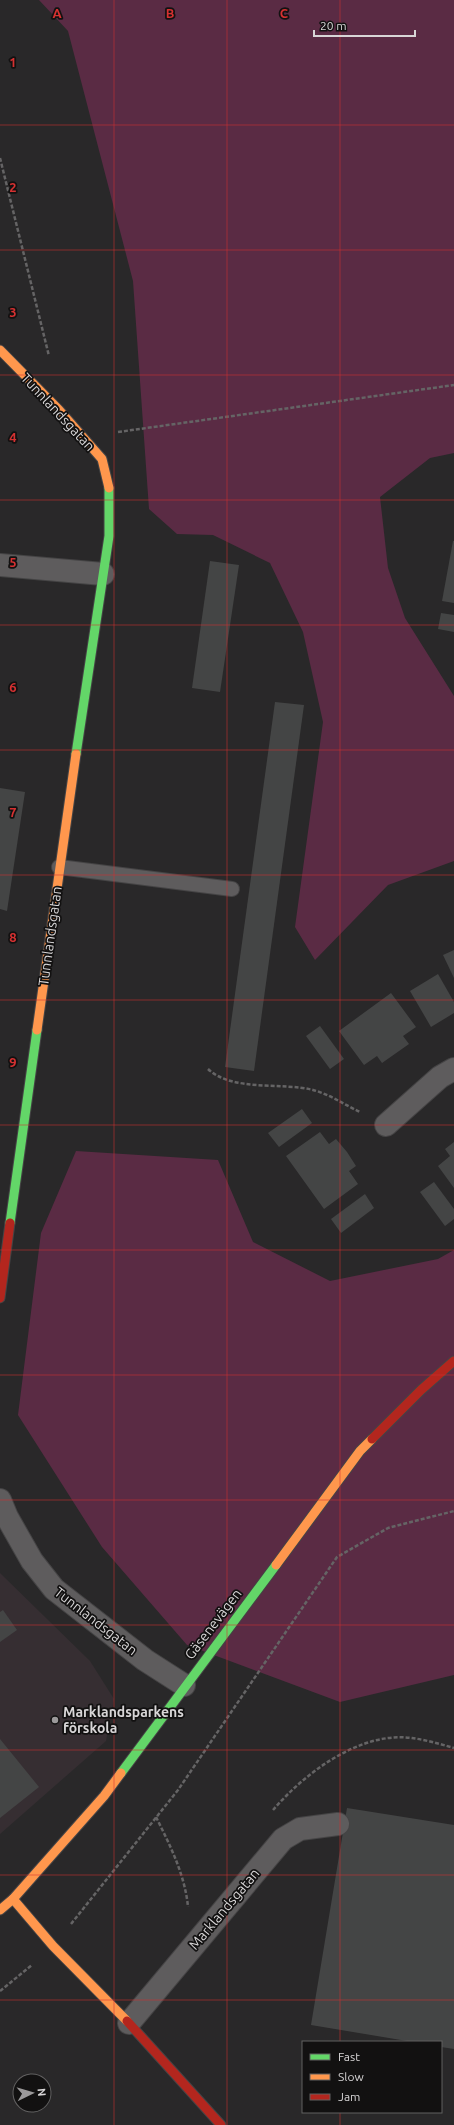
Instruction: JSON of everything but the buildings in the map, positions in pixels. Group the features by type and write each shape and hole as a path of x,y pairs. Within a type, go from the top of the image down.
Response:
{"street":[{"name":"Tunnlandsgatan","path":"0,350 84,437 102,460 108,484 108,536 103,574 59,867 0,1298"},
{"path":"0,564 103,574"},
{"path":"386,1125 440,1077 454,1069"},
{"name":"Gäsenevägen","path":"0,1910 14,1899 104,1796 184,1685 360,1451 421,1390 454,1361"},
{"name":"Tunnlandsgatan","path":"0,1500 7,1517 32,1561 54,1589 145,1660 184,1685"},
{"name":"Marklandsgatan","path":"129,2023 283,1839 300,1829 338,1824"},
{"path":"14,1899 53,1946 129,2023 221,2125"}],"lane":[{"path":"59,867 232,889"}],"path":[{"path":"0,158 50,361"},
{"path":"84,437 454,385"},
{"path":"208,1069 216,1077 249,1083 313,1090 386,1125"},
{"path":"0,1991 53,1946 178,1790 337,1557 388,1528 454,1511"},
{"path":"156,1817 172,1849 187,1897 188,1912"}],"shaded area":[{"path":"39,0 454,0 454,453 430,458 380,497 388,568 405,618 454,696 454,861 388,885 315,960 295,927 323,722 303,632 270,563 213,535 177,534 149,509 133,281 68,31"},
{"path":"76,1151 218,1160 253,1242 330,1281 438,1259 454,1250 454,1675 340,1702 187,1645 102,1547 18,1415 41,1233"},
{"name":"Marklandsparkens förskola","path":"0,1573 90,1661 114,1699 106,1741 0,1834"}],"traffic: fast":[{"path":"76,754 109,536 109,488"},
{"path":"10,1223 37,1030"},
{"path":"121,1773 276,1565"}],"traffic: slow":[{"path":"0,350 59,410 102,459 109,488"},
{"path":"37,1030 76,754"},
{"path":"276,1565 360,1451 372,1439"},
{"path":"0,1910 13,1899 104,1796 121,1773"},
{"path":"13,1899 53,1946 127,2021"}],"traffic: jam":[{"path":"0,1298 10,1223"},
{"path":"372,1439 421,1390 454,1361"},
{"path":"127,2021 221,2125"}],"place":[{"name":"Marklandsparkens förskola","path":"55,1720"}]}
